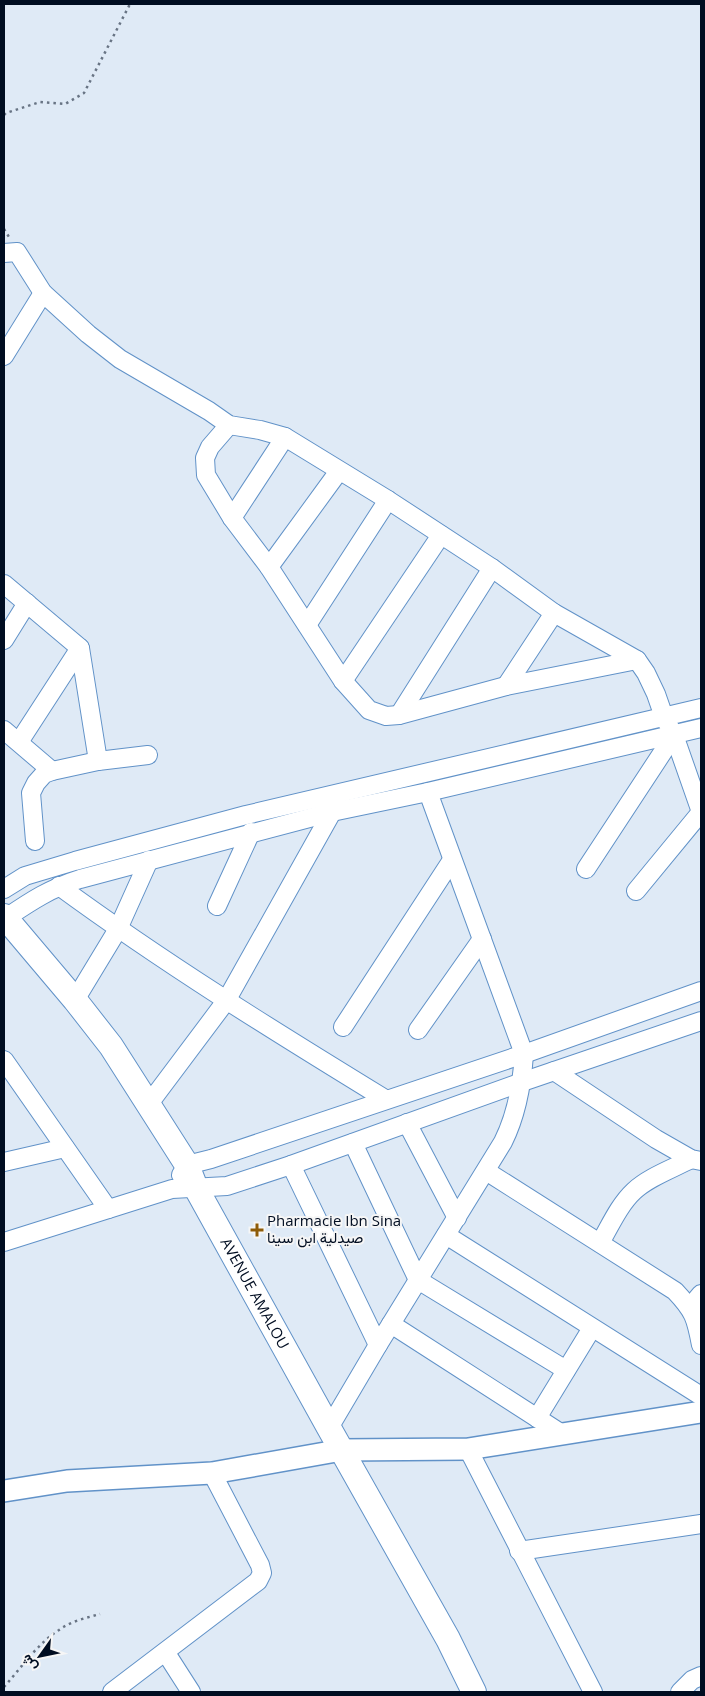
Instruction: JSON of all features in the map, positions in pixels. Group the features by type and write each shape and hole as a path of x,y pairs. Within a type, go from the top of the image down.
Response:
{"main road":[{"name":"AVENUE AMALOU","path":"5,917 111,1046 187,1165 196,1188 448,1639 474,1692"}],"street":[{"path":"4,253 17,252 43,293 88,334 120,359 209,411 229,425 260,430 285,437 442,535 554,613 637,660 646,673 664,717 674,735 701,812 636,891"},
{"path":"4,356 43,293"},
{"path":"229,425 210,447 205,458 204,469 206,476 232,518 269,567 343,681 369,710 386,716 399,716 506,686 637,660"},
{"path":"232,518 285,437"},
{"path":"269,567 339,471"},
{"path":"307,625 388,500"},
{"path":"343,681 442,535"},
{"path":"399,716 492,568"},
{"path":"4,584 80,648 98,761"},
{"path":"4,640 27,603"},
{"path":"506,686 554,613"},
{"path":"19,742 80,648"},
{"path":"4,889 25,876 246,814 701,708"},
{"path":"5,917 58,886 251,832 701,728"},
{"path":"4,730 52,770"},
{"path":"586,869 674,735"},
{"path":"35,841 31,793 36,783 44,774 52,770 98,761 148,755"},
{"path":"329,1428 390,1324 503,1142 512,1122 522,1082 524,1054 428,792"},
{"path":"148,1105 226,1001 332,812"},
{"path":"217,906 251,832"},
{"path":"75,1000 118,929 149,860"},
{"path":"343,1027 452,860"},
{"path":"58,886 118,929 226,1001 385,1100"},
{"path":"418,1030 482,939"},
{"path":"172,1189 187,1165 211,1159 524,1054 701,991"},
{"path":"4,1242 172,1189 227,1186 701,1021"},
{"path":"4,1060 108,1209"},
{"path":"554,1071 656,1139 696,1160"},
{"path":"407,1123 457,1218"},
{"path":"354,1143 418,1280 566,1370"},
{"path":"4,1162 65,1148"},
{"path":"600,1243 624,1202 634,1191 646,1182 696,1160"},
{"path":"291,1165 378,1345"},
{"path":"486,1171 675,1291 698,1299 697,1320 701,1345"},
{"path":"446,1235 701,1396"},
{"path":"390,1324 562,1434"},
{"path":"537,1418 592,1328"},
{"path":"4,1491 67,1481 212,1473 342,1450 468,1449 701,1412"},
{"path":"468,1449 593,1692"},
{"path":"112,1692 166,1653 258,1581 262,1573 260,1565 212,1473"},
{"path":"520,1551 701,1524"},
{"path":"166,1653 191,1692"},
{"path":"680,1692 692,1680 701,1676"}],"path":[{"path":"4,115 40,102 65,104 84,93 130,4"},
{"path":"4,1687 43,1643 60,1629 78,1620 100,1614"}],"place":[{"name":"Pharmacie Ibn Sina صيدلية ابن سينا","path":"257,1230"}]}
